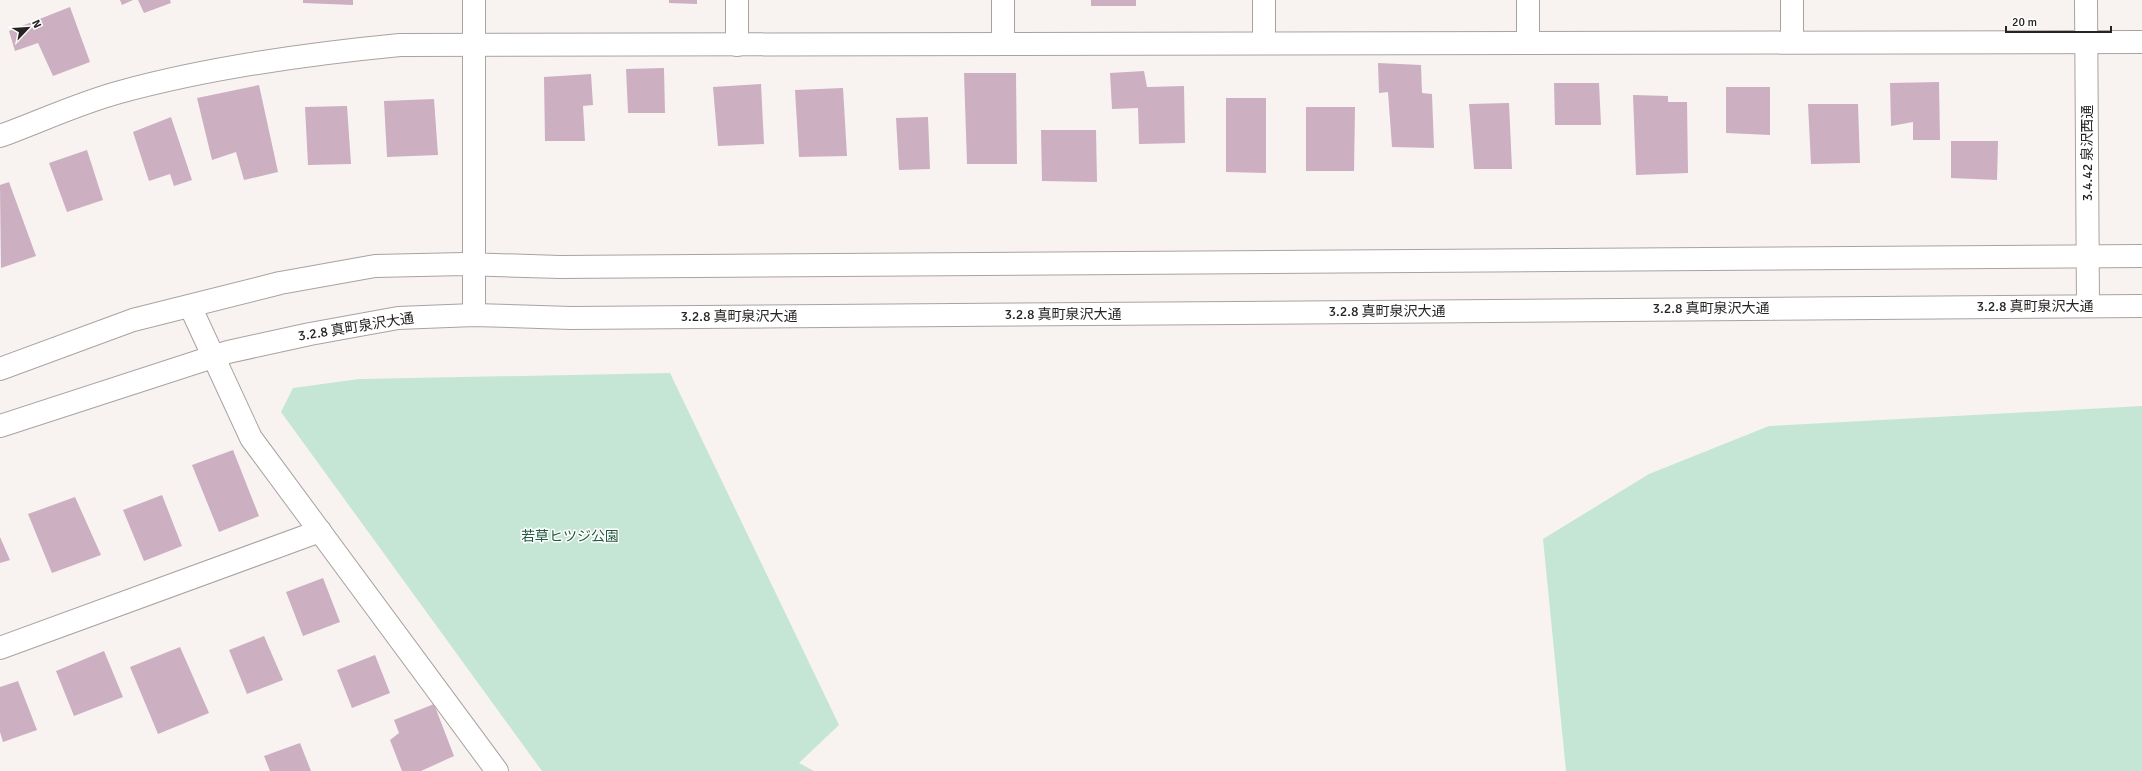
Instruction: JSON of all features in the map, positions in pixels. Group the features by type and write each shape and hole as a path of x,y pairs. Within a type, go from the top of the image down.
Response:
{"street":[{"path":"474,0 474,315"},
{"path":"737,0 737,45"},
{"path":"1003,0 1003,44"},
{"path":"1264,0 1264,43"},
{"path":"1528,0 1528,43"},
{"path":"1792,0 1792,42"},
{"name":"3.4.42 泉沢西通","path":"2086,0 2088,305"},
{"path":"0,136 119,93 218,70 328,52 400,45 2142,42"},
{"path":"0,370 133,320 280,283 375,266 475,264 568,267 2142,256"},
{"name":"3.2.8 真町泉沢大通","path":"0,426 213,356 310,334 398,318 474,315 571,318 2088,305 2142,306"},
{"path":"190,306 251,438 497,771"},
{"path":"0,648 320,531"}],"green space":[{"name":"若草ヒツジ公園","path":"670,373 839,725 799,763 814,771 542,771 281,412 293,388 359,379"},
{"path":"2142,406 2142,771 1566,771 1543,539 1649,474 1769,426"}],"building":[{"path":"120,0 133,0 122,5"},
{"path":"138,0 170,0 171,3 144,13"},
{"path":"303,0 353,0 353,5 303,3"},
{"path":"669,0 697,0 697,4 669,3"},
{"path":"1091,0 1136,0 1136,6 1091,6"},
{"path":"70,7 90,62 53,76 38,43 15,51 9,31"},
{"path":"1378,63 1421,65 1422,93 1432,94 1434,148 1392,147 1388,92 1379,93"},
{"path":"664,68 665,113 628,113 626,69"},
{"path":"1144,71 1147,87 1184,86 1185,143 1139,144 1138,108 1112,109 1110,73"},
{"path":"964,73 1016,73 1017,164 967,164"},
{"path":"591,74 593,105 583,106 585,141 545,141 544,77"},
{"path":"1939,82 1940,140 1913,140 1913,122 1891,126 1890,83"},
{"path":"1554,83 1599,83 1601,125 1555,125"},
{"path":"761,84 764,144 718,146 713,87"},
{"path":"259,85 278,172 244,180 236,152 212,160 197,98"},
{"path":"1726,87 1770,87 1770,135 1726,133"},
{"path":"843,88 847,156 799,157 795,90"},
{"path":"1633,95 1668,96 1668,102 1687,102 1688,173 1636,175"},
{"path":"1226,98 1266,98 1266,173 1226,172"},
{"path":"434,99 438,155 387,157 384,101"},
{"path":"1509,103 1512,169 1474,169 1469,104"},
{"path":"1808,104 1858,104 1860,163 1811,164"},
{"path":"347,106 351,164 308,165 305,107"},
{"path":"1306,107 1355,107 1354,171 1306,171"},
{"path":"171,117 192,180 174,186 170,174 149,181 133,132"},
{"path":"928,117 930,169 899,170 896,118"},
{"path":"1041,130 1096,130 1097,182 1042,181"},
{"path":"1951,141 1998,141 1997,180 1951,178"},
{"path":"87,150 103,200 67,212 49,163"},
{"path":"9,182 36,256 1,268 0,185"},
{"path":"233,450 259,516 219,532 192,465"},
{"path":"162,495 182,546 144,561 123,510"},
{"path":"75,497 101,555 52,573 28,514"},
{"path":"0,537 10,560 0,563"},
{"path":"323,578 340,622 303,636 286,592"},
{"path":"264,636 283,680 247,694 229,650"},
{"path":"180,647 209,713 158,734 130,667"},
{"path":"104,651 123,697 74,716 56,671"},
{"path":"375,655 390,693 352,708 337,670"},
{"path":"18,681 37,730 3,742 0,732 0,687"},
{"path":"434,704 454,756 421,771 402,771 390,740 399,733 394,720"},
{"path":"300,743 311,771 270,771 264,756"}]}
